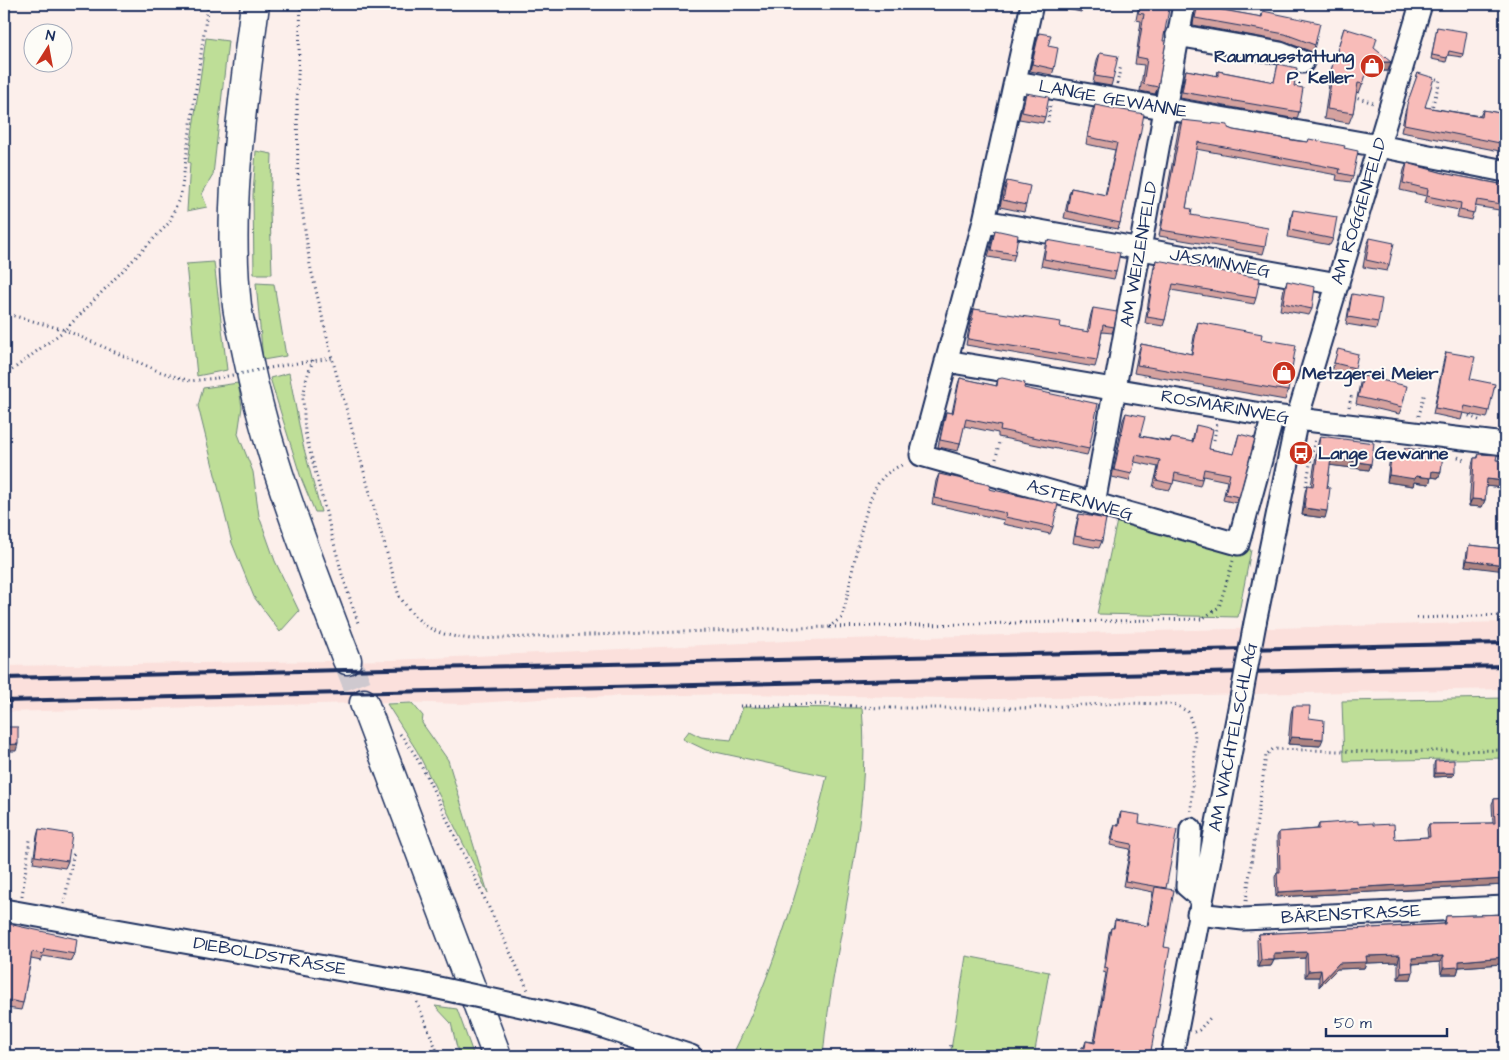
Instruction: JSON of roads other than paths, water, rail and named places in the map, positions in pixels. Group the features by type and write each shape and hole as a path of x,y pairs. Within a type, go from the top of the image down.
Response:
{"main road":[{"path":"255,4 242,113 235,198 237,306 257,403 293,515 347,660"},
{"path":"364,703 497,1056"}],"street":[{"path":"946,361 984,221 1032,4"},
{"name":"AM WEIZENFELD","path":"1094,504 1184,4"},
{"name":"AM ROGGENFELD","path":"1307,420 1338,284 1421,4"},
{"path":"1177,35 1280,53 1303,62"},
{"name":"LANGE GEWANNE","path":"1016,82 1505,170"},
{"name":"JASMINWEG","path":"984,221 1338,284"},
{"name":"ROSMARINWEG","path":"946,361 1116,388 1273,416 1505,444"},
{"name":"ASTERNWEG","path":"946,361 921,456 1238,544 1273,416"},
{"name":"AM WACHTELSCHLAG","path":"1172,1056 1255,622 1307,420"},
{"path":"1190,830 1187,886 1200,906"},
{"name":"BÄRENSTRASSE","path":"1200,906 1243,919 1505,906"},
{"name":"DIEBOLDSTRASSE","path":"12,911 415,983 591,1023 691,1056"}],"tunnel":[{"path":"347,660 364,703"}],"railway":[{"path":"4,678 1505,643"},
{"path":"4,701 1505,666"}],"place":[{"name":"Raumausstattung P. Keller","path":"1372,66"},
{"name":"Metzgerei Meier","path":"1284,373"},
{"name":"Lange Gewanne","path":"1301,453"}]}
